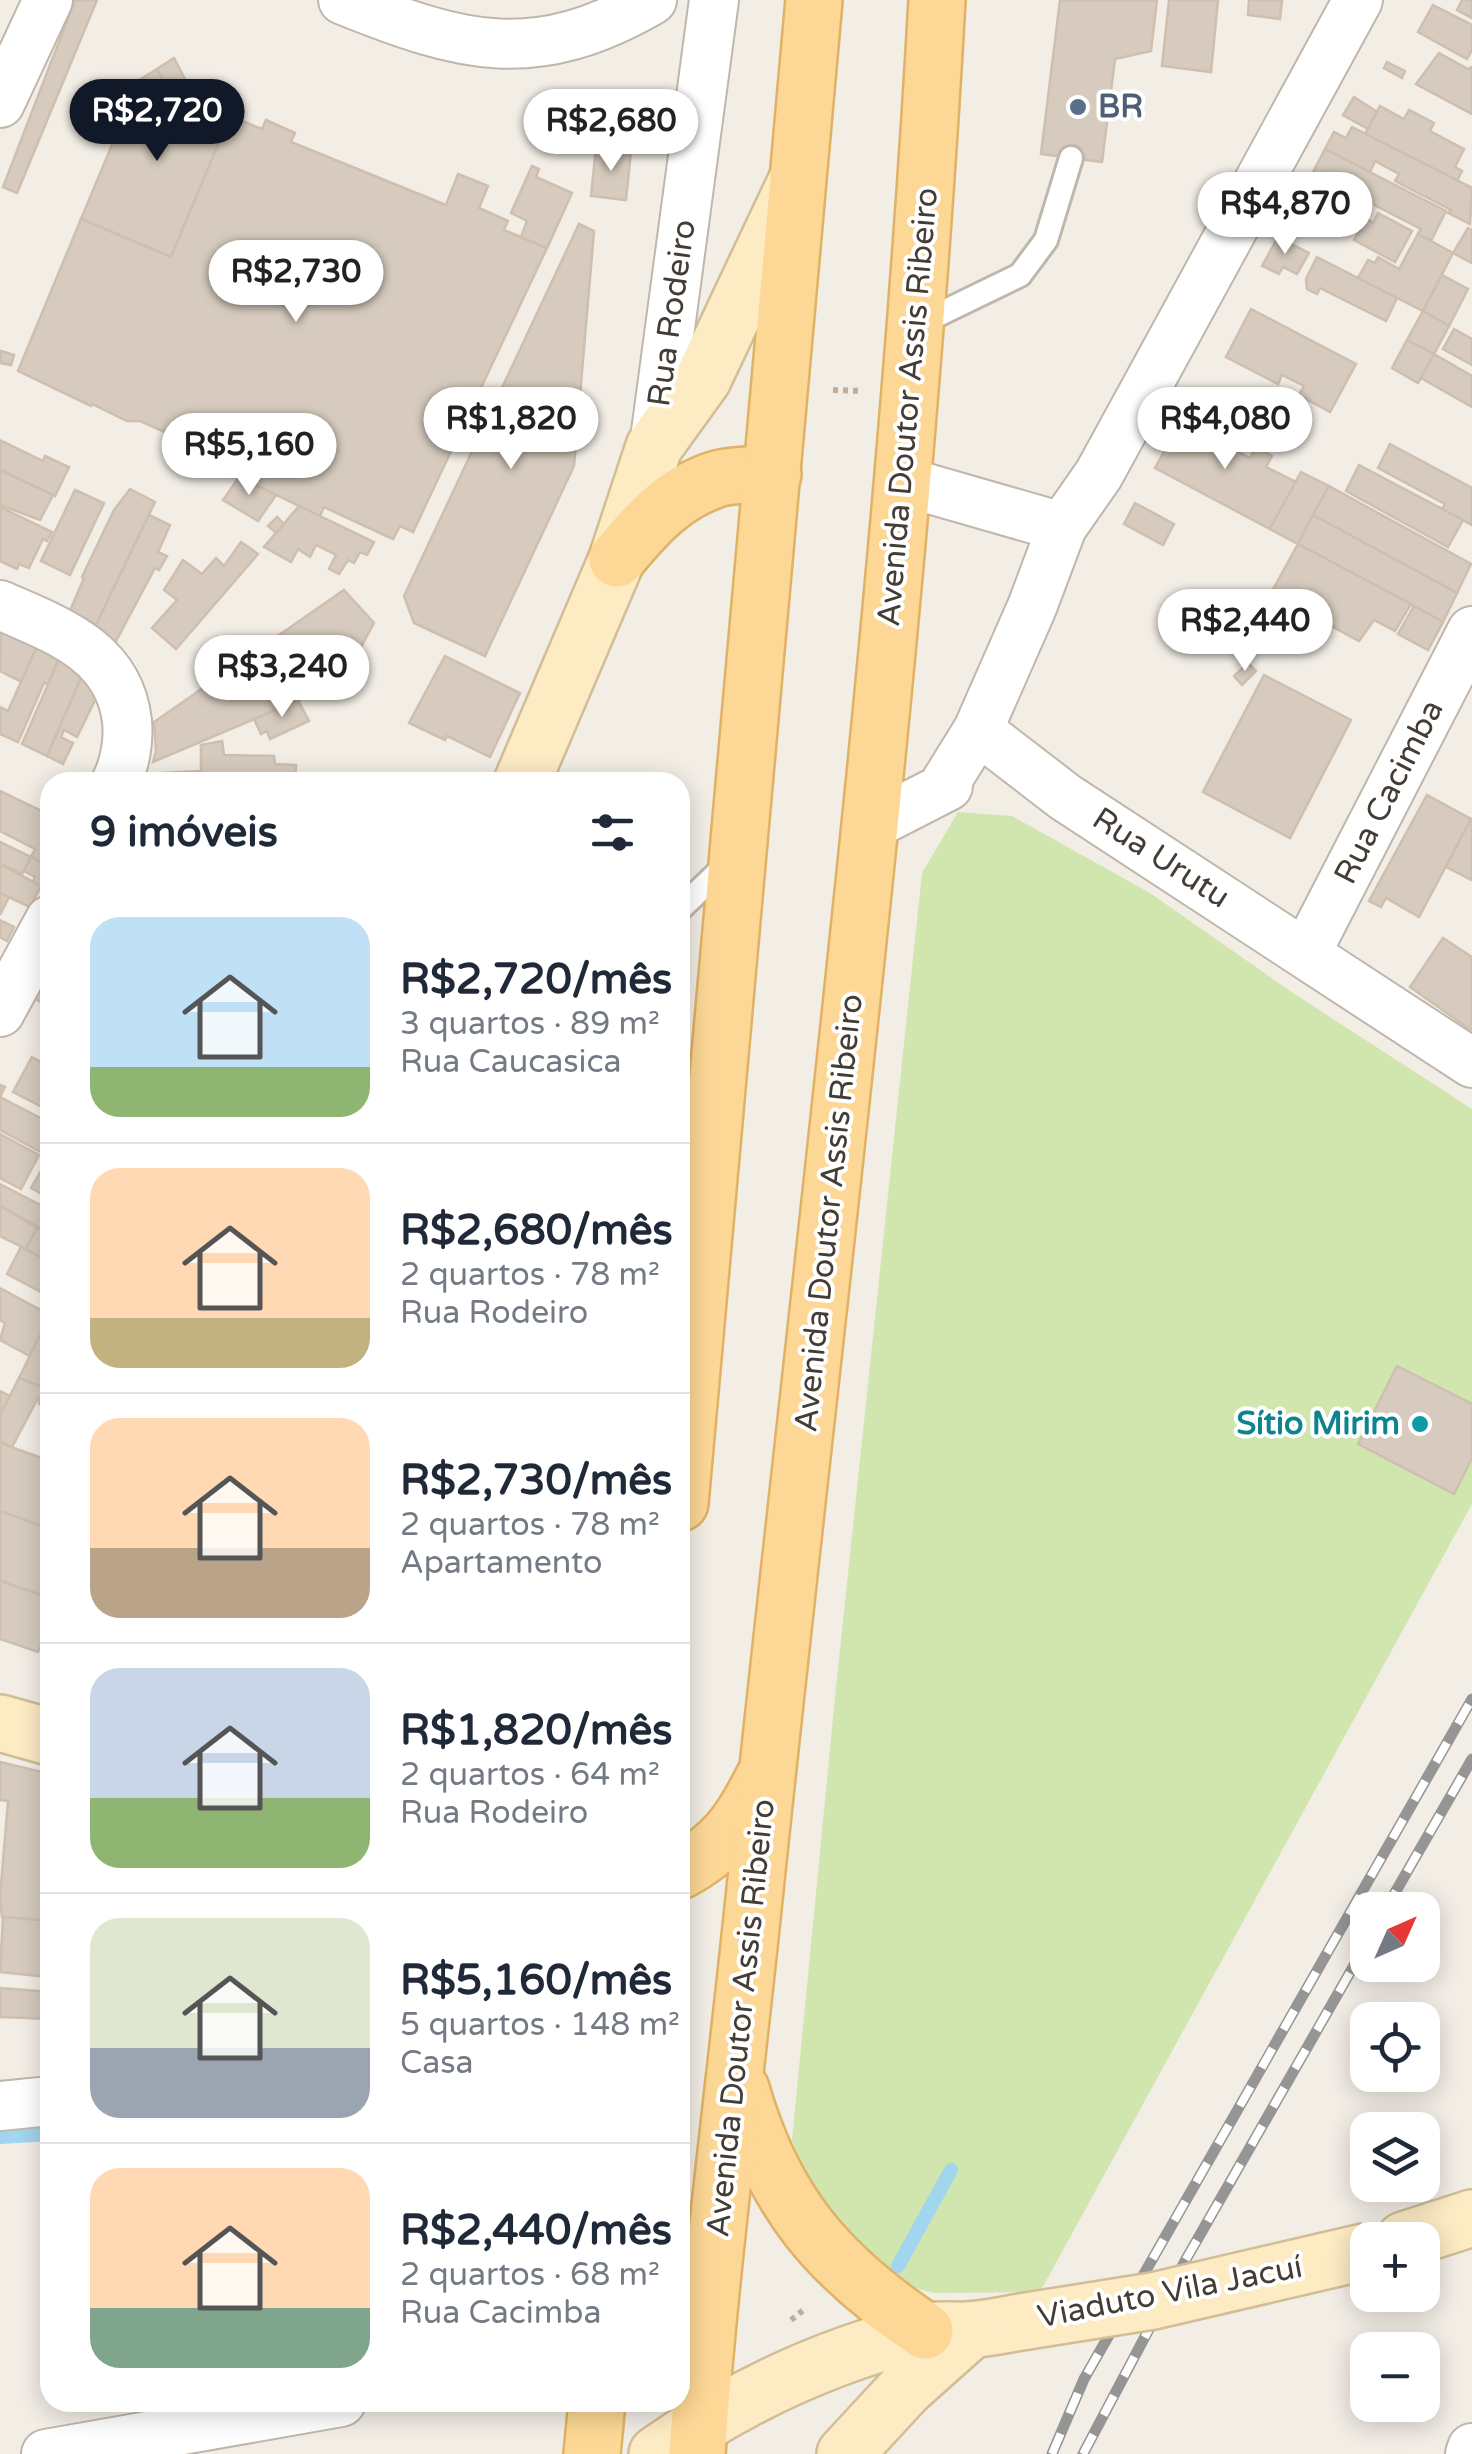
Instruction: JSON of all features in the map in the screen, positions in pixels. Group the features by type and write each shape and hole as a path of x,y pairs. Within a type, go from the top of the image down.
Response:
{"main road":[{"path":"690,1297 739,852 814,0"},
{"name":"Avenida Doutor Assis Ribeiro","path":"690,2401 736,2073 872,825 916,325 938,0"},
{"path":"618,558 654,514 691,490 720,478 773,474"},
{"path":"690,1864 715,1850 742,1820 767,1771"},
{"path":"736,2073 753,2132 774,2180 807,2228 885,2304 948,2330"},
{"path":"592,2454 596,2412"},
{"name":"Avenida Doutor Assis Ribeiro","path":"684,2444 688,2412"}],"street":[{"path":"0,102 48,0"},
{"path":"344,0 407,26 473,43 523,46 588,31 652,0"},
{"name":"Rua Rodeiro","path":"526,772 618,558 654,447 714,0"},
{"path":"872,825 948,786 978,730 1062,527 1099,474 1358,0"},
{"name":"Rua Rodeiro","path":"654,447 703,379 799,176"},
{"path":"902,481 1062,527"},
{"path":"0,606 79,643 108,667 124,703 128,736 119,772"},
{"name":"Rua Cacimba","path":"1306,953 1472,631"},
{"name":"Rua Urutu","path":"978,730 1065,797 1472,1063"},
{"path":"0,1012 40,938"},
{"path":"0,1723 40,1733"},
{"path":"0,2106 40,2102"},
{"path":"1440,2228 1472,2218"},
{"name":"Viaduto Vila Jacuí","path":"948,2330 1153,2301 1350,2255"},
{"path":"845,2454 906,2388 948,2330"},
{"name":"Avenida Doutor Assis Ribeiro","path":"684,2444 773,2385 948,2330"},
{"path":"46,2454 284,2412"}],"lane":[{"path":"916,325 1020,275 1046,240 1070,158"},
{"path":"690,900 739,852"}],"path":[{"path":"833,390 866,392"}],"green space":[{"name":"Sítio Mirim","path":"958,812 1012,816 1150,893 1293,993 1472,1109 1472,1504 1040,2292 934,2293 844,2269 792,2140 922,873"}],"building":[{"path":"75,0 97,0 17,193 3,187"},
{"name":"BR","path":"1060,0 1157,0 1151,51 1115,59 1102,162 1041,154"},
{"path":"1169,0 1218,0 1211,72 1162,66"},
{"path":"1249,0 1282,0 1280,19 1248,15"},
{"path":"1462,0 1472,0 1472,18 1457,10"},
{"path":"1433,5 1472,25 1472,50 1467,59 1418,32"},
{"path":"1439,53 1468,69 1472,67 1472,114 1416,84"},
{"path":"174,58 186,81 169,92 157,69"},
{"path":"1387,62 1405,71 1402,78 1384,68"},
{"path":"157,69 169,92 186,81 200,105 217,95 230,116 171,257 81,219 139,80"},
{"path":"1354,97 1377,112 1368,129 1343,115"},
{"path":"615,103 628,110 616,134 604,128"},
{"path":"1380,106 1404,119 1409,110 1434,123 1430,131 1464,149 1455,167 1462,171 1457,181 1365,134"},
{"path":"230,116 262,129 266,120 295,133 291,142 446,205 458,174 488,186 479,208 508,221 504,230 547,248 413,532 400,526 393,539 324,507 320,516 239,477 243,467 140,421 127,421 91,406 18,371 81,219 171,257"},
{"path":"1352,127 1472,188 1470,224 1395,181 1399,174 1375,161 1370,172 1325,149 1334,132 1346,138"},
{"path":"596,148 631,151 626,200 591,196"},
{"path":"1325,149 1446,211 1431,241 1418,234 1421,229 1321,174 1317,181 1310,178"},
{"path":"532,166 539,169 536,177 572,193 547,248 521,237 527,221 511,213"},
{"path":"1378,213 1412,231 1395,262 1354,240 1367,219 1373,223"},
{"path":"579,224 594,231 574,466 485,656 414,623 404,596"},
{"path":"1468,228 1472,230 1472,263 1453,253"},
{"path":"1418,234 1453,253 1423,311 1358,278 1368,260 1375,263 1378,257 1399,269"},
{"path":"1278,237 1309,253 1297,274 1283,267 1279,274 1262,266"},
{"path":"1317,257 1397,298 1386,321 1320,288 1317,294 1307,289 1306,279"},
{"path":"1442,275 1468,289 1449,326 1423,311"},
{"path":"1251,309 1356,364 1330,412 1299,395 1304,386 1282,375 1278,384 1226,357"},
{"path":"1423,311 1449,326 1434,354 1407,340"},
{"path":"1454,329 1472,339 1472,365 1443,349"},
{"path":"1407,340 1434,354 1418,383 1392,368"},
{"path":"1,351 14,355 11,365 0,363"},
{"path":"1434,354 1472,376 1472,407 1421,378"},
{"path":"1187,410 1212,424 1206,434 1250,458 1256,447 1272,456 1266,467 1296,482 1270,529 1155,468"},
{"path":"0,440 43,461 45,456 69,467 55,496 0,470"},
{"path":"1390,444 1472,488 1472,525 1442,509 1445,504 1378,468"},
{"path":"1359,465 1463,520 1448,547 1346,491"},
{"path":"0,470 53,495 40,520 0,505"},
{"path":"1301,472 1329,486 1298,544 1270,529"},
{"path":"239,477 276,495 258,521 223,500"},
{"path":"1329,486 1471,564 1457,593 1313,515"},
{"path":"130,489 155,502 96,625 70,611 114,510"},
{"path":"75,490 104,503 70,575 41,561"},
{"path":"1135,503 1174,524 1163,545 1124,524"},
{"path":"299,506 374,542 367,555 360,552 354,563 348,560 339,574 329,569 336,555 316,545 310,557 298,549 291,562 264,547"},
{"path":"0,507 52,532 47,541 43,539 29,568 19,564 17,569 0,561"},
{"path":"149,515 170,525 158,552 167,556 159,570 155,568 115,643 96,625"},
{"path":"1313,515 1457,593 1443,622 1298,544"},
{"path":"277,517 284,524 276,533 268,526"},
{"path":"241,542 258,554 176,649 152,628 177,600 164,590 183,560 202,574 216,558 224,566"},
{"path":"1298,544 1411,604 1395,631 1374,620 1359,641 1271,593"},
{"path":"344,590 374,623 342,682 153,762 154,722"},
{"path":"1414,606 1443,622 1428,650 1398,634"},
{"path":"1274,620 1288,633 1280,641 1266,627"},
{"path":"1,628 37,646 22,682 0,671"},
{"path":"37,646 60,657 18,742 0,734 0,707 8,711"},
{"path":"445,656 520,693 490,757 409,723"},
{"path":"60,657 82,676 47,756 22,744"},
{"path":"1248,663 1256,671 1242,685 1234,676"},
{"path":"1264,675 1351,720 1290,838 1203,792"},
{"path":"82,676 99,692 77,737 64,730 61,737 73,743 63,764 47,756"},
{"path":"298,700 309,721 270,739 267,731 261,734 254,719"},
{"path":"222,741 224,755 274,756 275,764 296,765 296,772 182,772 201,771 201,745"},
{"path":"0,791 40,810 40,862 31,857 35,849 0,831"},
{"path":"1427,795 1471,819 1419,917 1386,898 1381,907 1369,901"},
{"path":"1472,819 1472,880 1446,867"},
{"path":"0,842 31,857 22,874 0,864"},
{"path":"31,857 40,862 40,886 33,882 35,877 24,871"},
{"path":"0,864 40,885 30,907 0,893"},
{"path":"0,893 9,897 0,915"},
{"path":"0,920 14,927 7,941 0,937"},
{"path":"1443,938 1472,957 1472,1031 1410,987"},
{"path":"32,1057 40,1061 40,1106 13,1092"},
{"path":"0,1097 40,1118 40,1152 0,1130"},
{"path":"0,1134 39,1155 21,1189 0,1178"},
{"path":"40,1173 40,1193 31,1188"},
{"path":"0,1184 40,1205 40,1228 0,1206"},
{"path":"0,1206 37,1228 26,1249 0,1236"},
{"path":"37,1228 40,1229 40,1257 26,1249"},
{"path":"21,1247 40,1257 40,1292 7,1274"},
{"path":"0,1288 40,1310 40,1336 30,1356 0,1340 5,1323 0,1320"},
{"path":"40,1335 40,1386 19,1378"},
{"name":"Sítio Mirim","path":"1397,1366 1472,1404 1472,1458 1454,1494 1358,1444"},
{"path":"19,1378 40,1386 40,1404 39,1396 12,1447 0,1441 0,1415"},
{"path":"0,1391 10,1396 0,1415"},
{"path":"0,1443 40,1457 40,1525 0,1511"},
{"path":"0,1511 40,1525 40,1595 0,1581"},
{"path":"0,1581 40,1595 38,1652 0,1639"},
{"path":"0,1762 40,1772 40,1920 2,1917 0,1897 8,1801 0,1800"},
{"path":"3,1917 40,1920 40,1976 0,1972"},
{"path":"0,1988 40,1991 40,2019 0,2017"}],"waterway":[{"path":"0,2137 40,2135"},
{"path":"898,2266 951,2170"}],"railway":[{"path":"1052,2454 1084,2379 1472,1699"},
{"path":"1395,1892 1472,1759"},
{"path":"1083,2454 1185,2261 1350,1972"}],"place":[{"name":"BR","path":"1078,107"},
{"name":"Sítio Mirim","path":"1420,1424"}]}
